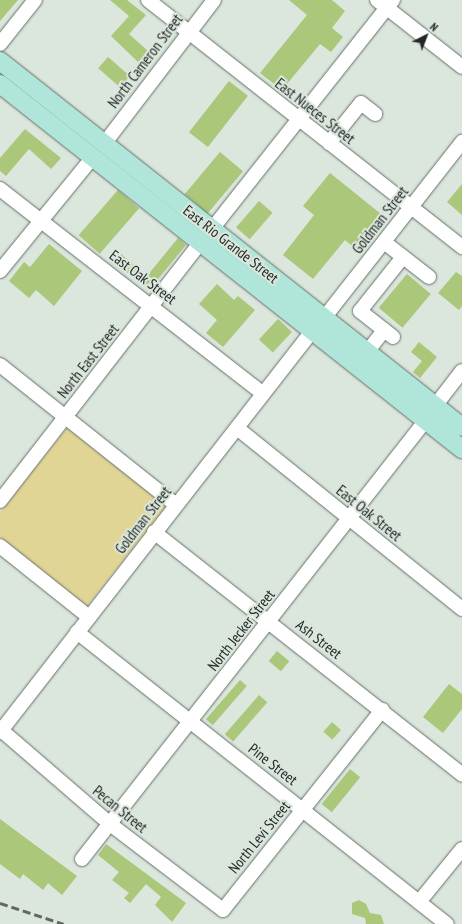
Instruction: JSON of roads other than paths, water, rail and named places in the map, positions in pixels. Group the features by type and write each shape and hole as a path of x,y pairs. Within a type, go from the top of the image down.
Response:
{"main road":[{"name":"East Rio Grande Street","path":"0,61 98,150 431,413 462,427"},
{"name":"East Rio Grande Street","path":"0,84 98,150"},
{"name":"East Rio Grande Street","path":"207,236 282,305 293,305 316,319 319,324 361,347 431,413 462,449"}],"street":[{"path":"0,44 35,0"},
{"name":"East Nueces Street","path":"148,0 462,247"},
{"name":"North Cameron Street","path":"0,271 98,150 214,0"},
{"path":"386,3 462,67"},
{"name":"North East Street","path":"0,501 207,236 300,120 386,3"},
{"path":"329,143 361,103 375,114"},
{"name":"Goldman Street","path":"0,731 154,532 462,142"},
{"name":"East Oak Street","path":"0,189 153,306 263,394"},
{"path":"384,242 429,278"},
{"path":"361,347 389,334 360,311 403,257"},
{"path":"0,365 176,505"},
{"name":"North Jecker Street","path":"82,859 350,519 462,371"},
{"name":"East Oak Street","path":"237,428 462,609"},
{"name":"Ash Street","path":"154,532 270,621 462,774"},
{"path":"0,546 89,617"},
{"name":"Pine Street","path":"77,632 447,924"},
{"name":"North Levi Street","path":"223,910 382,710"},
{"name":"Pecan Street","path":"0,731 110,824 223,910"},
{"path":"419,902 462,849"}],"railway":[{"path":"0,903 64,924"}]}
